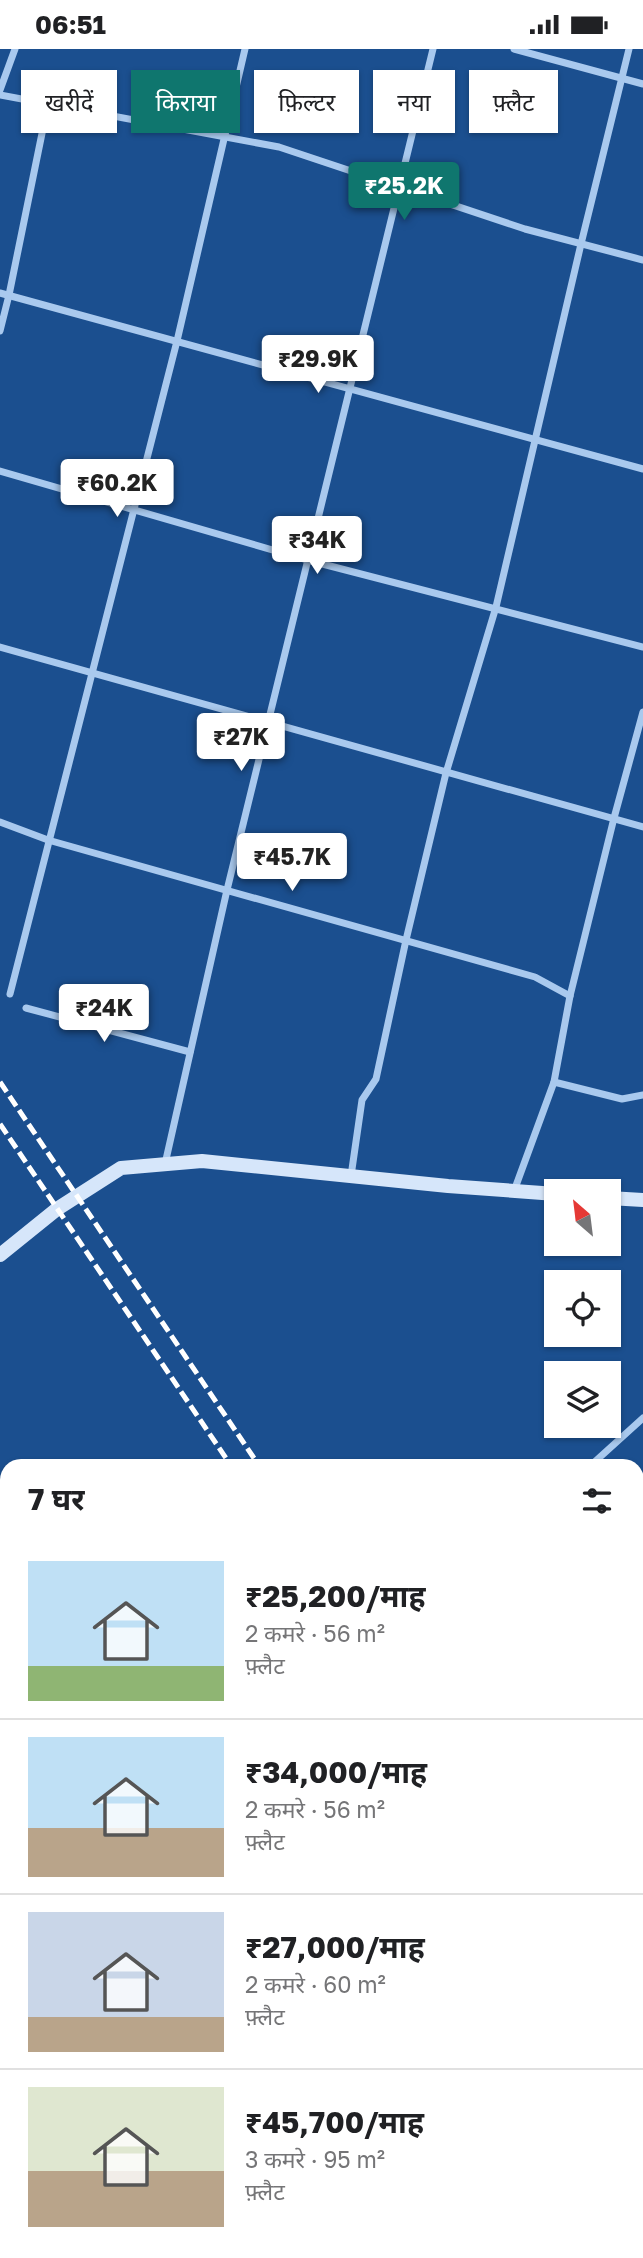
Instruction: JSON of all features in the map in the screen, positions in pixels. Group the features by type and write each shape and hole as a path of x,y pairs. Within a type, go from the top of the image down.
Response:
{"main road":[{"path":"0,1255 57,1209 121,1168 202,1161 544,1193"},
{"path":"621,1199 643,1200"}],"street":[{"path":"15,49 0,93 21,98"},
{"path":"10,994 177,341 245,49"},
{"path":"165,1164 227,890 433,49"},
{"path":"514,49 643,84"},
{"path":"351,1177 362,1100 376,1079 446,773 496,607 580,244 629,49"},
{"path":"117,117 279,147 525,229 643,260"},
{"path":"0,331 42,133"},
{"path":"0,293 643,469"},
{"path":"0,471 307,559 643,647"},
{"path":"0,647 643,827"},
{"path":"514,1191 554,1082 570,996 643,712"},
{"path":"0,822 48,840 535,978 570,996"},
{"path":"26,1008 190,1052"},
{"path":"554,1082 622,1099 643,1095"},
{"path":"598,1459 643,1418"}],"railway":[{"path":"0,1082 255,1459"},
{"path":"0,1124 227,1459"}]}
